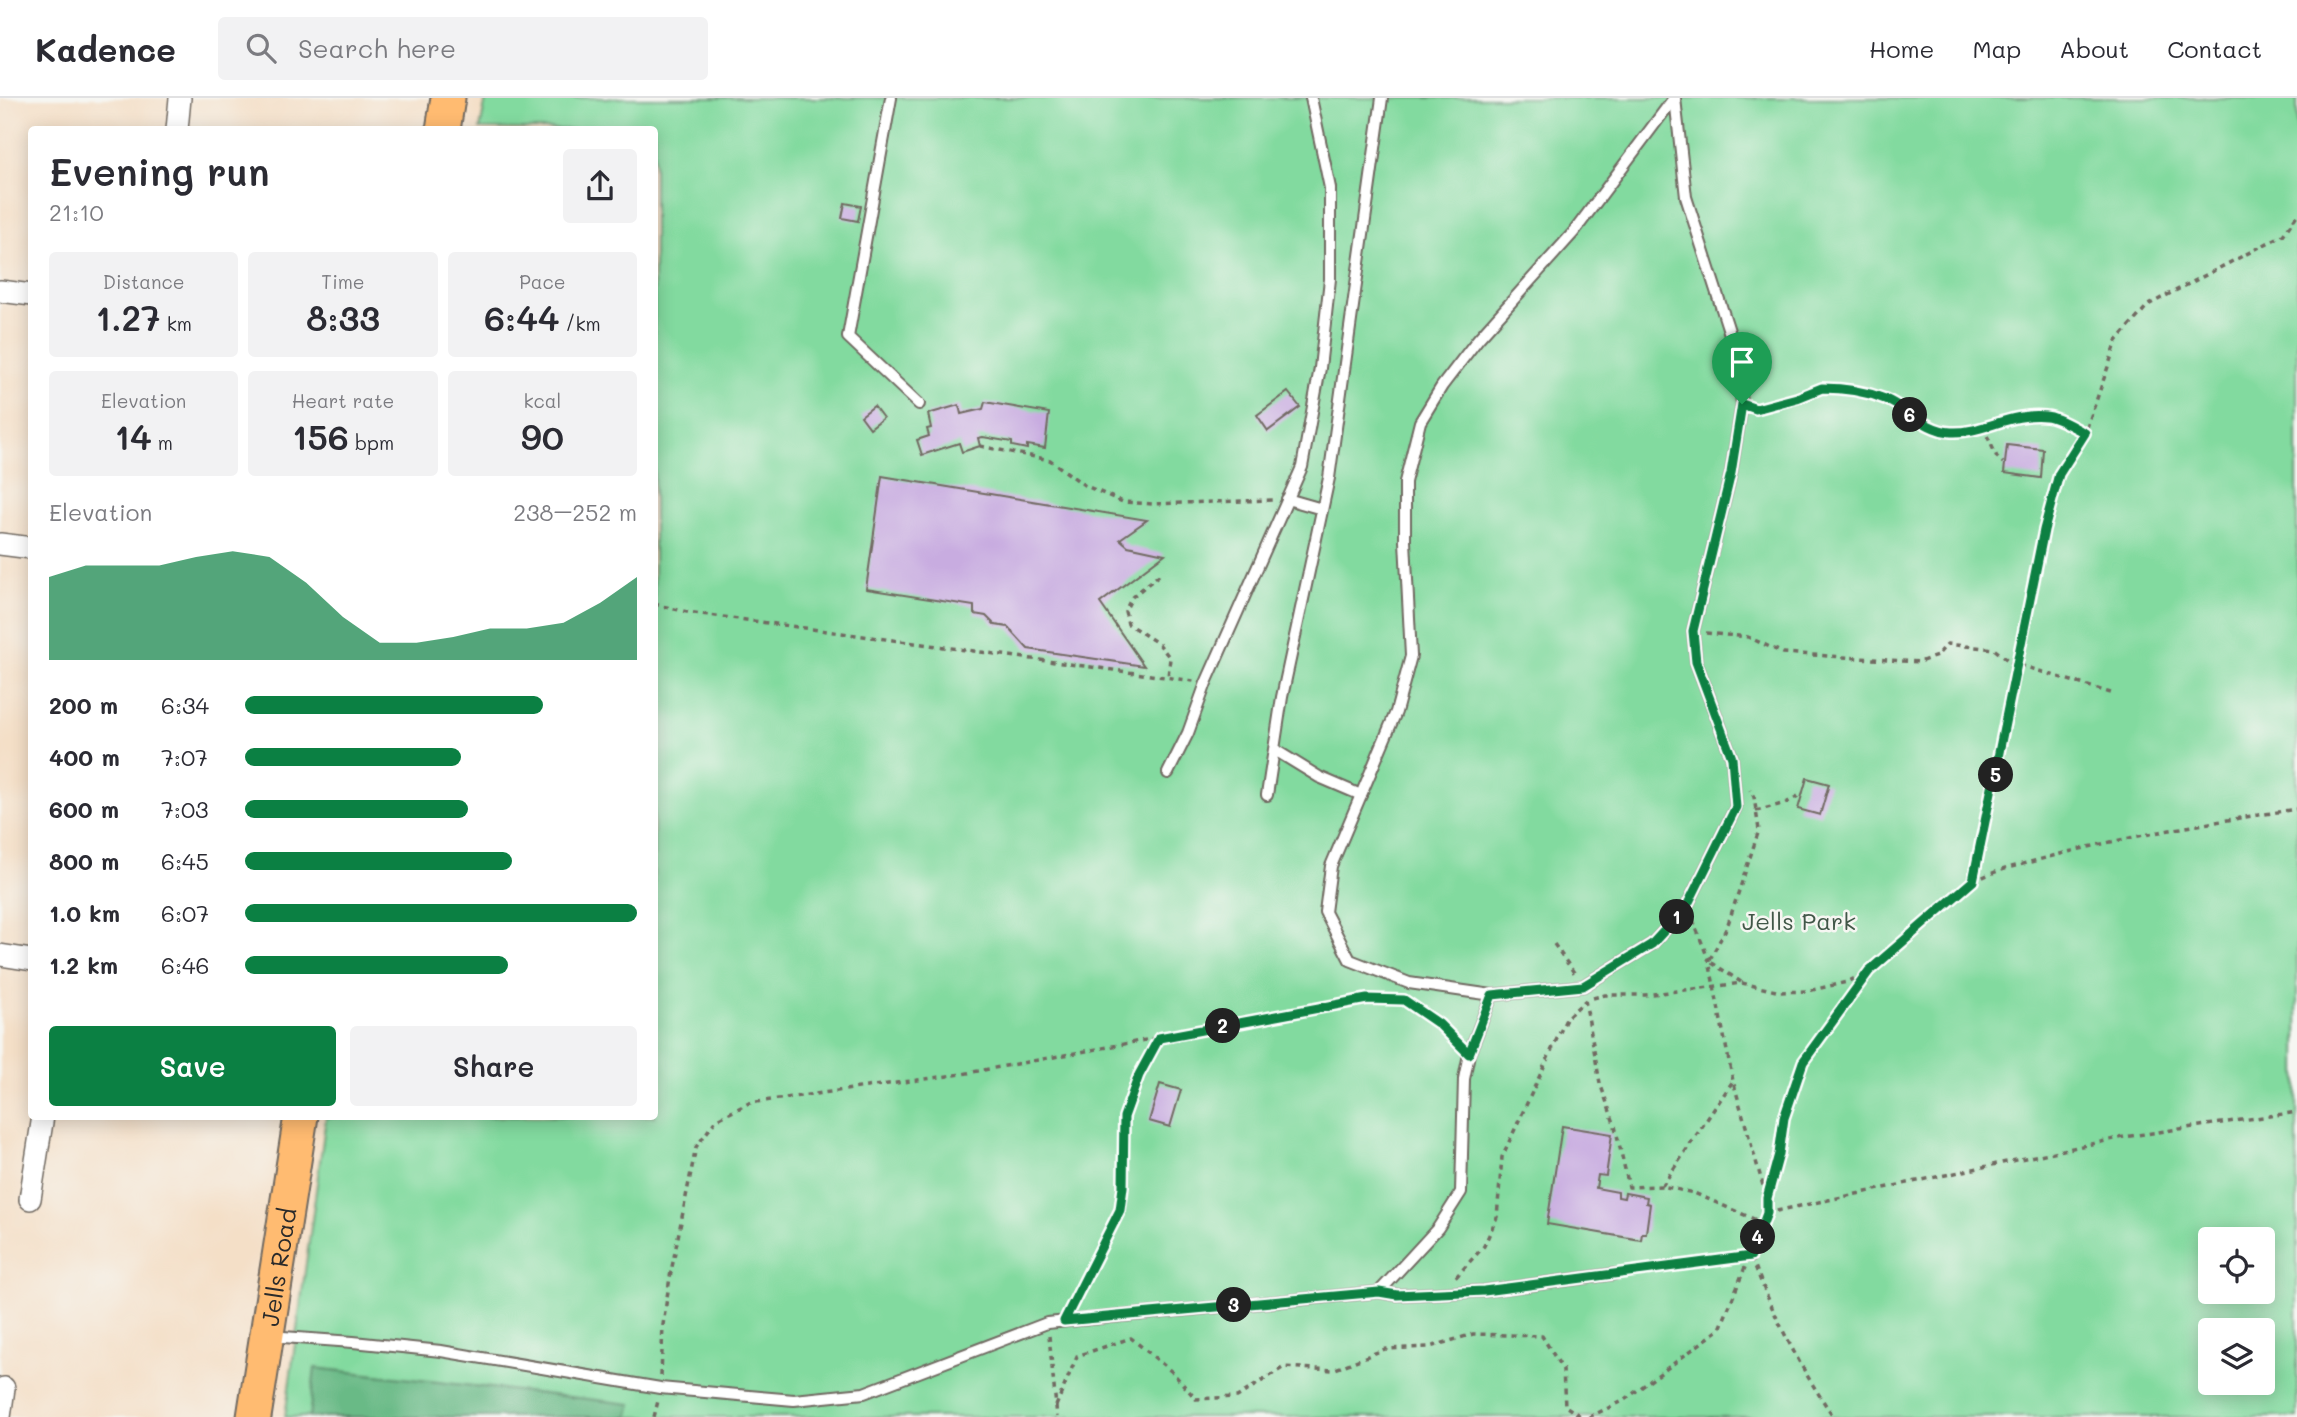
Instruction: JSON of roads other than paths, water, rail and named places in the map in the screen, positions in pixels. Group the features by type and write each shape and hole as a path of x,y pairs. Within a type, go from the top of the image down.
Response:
{"main road":[{"path":"444,126 448,98"},
{"name":"Jells Road","path":"254,1417 300,1120"}],"street":[{"path":"177,126 180,98"},
{"path":"0,291 28,294"},
{"path":"0,544 28,548"},
{"path":"0,955 28,959"},
{"path":"30,1199 43,1120"},
{"path":"0,1417 4,1388"}],"lane":[{"path":"891,98 848,337 919,404"},
{"path":"1168,773 1188,733 1206,683 1301,467 1320,368 1330,279 1330,188 1311,98"},
{"path":"1267,795 1282,697 1332,452 1382,98"},
{"path":"1674,98 1686,197 1738,359 1742,404 1731,473 1693,631 1696,662 1732,758 1736,807 1687,906 1652,944 1583,986 1492,995 1409,982 1350,960 1325,912 1331,866 1396,712 1411,656 1405,482 1420,422 1456,368 1511,300 1573,233 1674,98"},
{"path":"1287,499 1322,509"},
{"path":"1275,750 1319,777 1361,795"},
{"path":"1379,1292 1437,1228 1461,1192 1464,1079 1469,1054 1492,995"},
{"path":"266,1336 441,1351 660,1388 794,1400 864,1393 1047,1323 1379,1292 1397,1295 1484,1291 1614,1274"}],"park label":[{"name":"Jells Park","path":"1799,920"}]}
